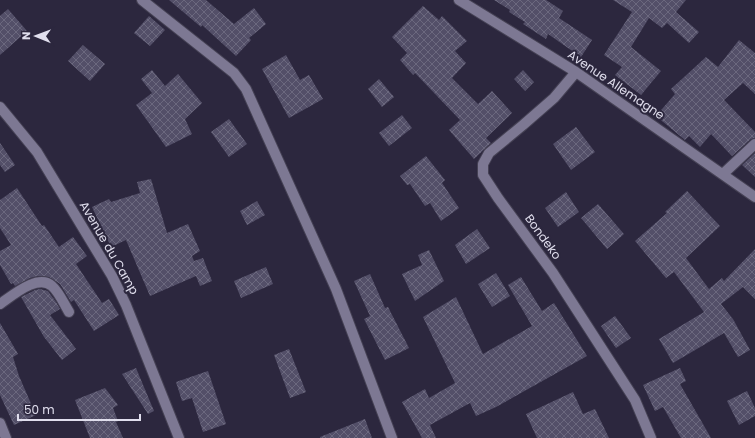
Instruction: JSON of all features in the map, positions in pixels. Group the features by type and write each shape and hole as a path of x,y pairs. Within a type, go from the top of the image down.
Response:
{"street":[{"path":"142,0 234,73 246,89 336,289 392,438"},
{"name":"Avenue Allemagne","path":"459,0 576,72 755,196"},
{"name":"Bondeko","path":"576,72 554,98 489,153 483,164 483,175 553,273 635,400 651,438"},
{"name":"Avenue du Camp","path":"0,107 37,152 112,276 126,305 179,438"},
{"path":"723,174 755,144"},
{"path":"0,304 38,281 46,282 52,286 69,312"},
{"path":"0,423 6,438"}],"building":[{"path":"169,0 206,0 234,24 254,8 266,24 249,38 251,40 236,56 202,25 201,27"},
{"path":"494,0 546,0 563,11 559,18 592,40 581,57 548,34 546,39 523,24 525,22"},
{"path":"613,0 686,0 676,12 699,32 689,43 667,23 662,28 649,18 631,47 661,71 641,95 615,75 622,67 604,55 632,12"},
{"path":"423,6 439,20 442,16 467,41 455,51 466,63 452,78 478,104 492,91 512,113 486,138 491,143 474,159 449,130 460,120 415,73 413,75 400,60 407,53 392,37"},
{"path":"8,9 27,31 0,55 0,16"},
{"path":"149,16 165,30 150,46 134,33"},
{"path":"739,40 755,53 755,94 743,83 724,100 755,132 755,138 751,139 732,156 711,134 700,147 689,136 685,140 656,116 675,94 671,89 706,57 718,67"},
{"path":"83,45 105,64 90,81 68,61"},
{"path":"286,55 300,80 309,75 323,99 289,118 262,69"},
{"path":"152,70 165,86 178,74 202,103 185,119 192,134 166,147 136,105 152,93 141,79"},
{"path":"523,70 534,82 525,91 514,79"},
{"path":"379,79 394,97 382,107 368,89"},
{"path":"402,115 412,128 389,146 379,133"},
{"path":"229,119 247,144 229,157 211,132"},
{"path":"576,127 595,152 571,170 553,144"},
{"path":"0,143 15,165 5,172 0,165"},
{"path":"755,153 755,177 742,165"},
{"path":"426,156 445,180 442,183 459,208 441,221 430,203 425,206 410,184 407,185 400,176"},
{"path":"151,179 167,233 188,224 200,251 192,256 194,261 203,258 212,281 200,286 196,276 150,296 126,240 111,247 92,207 109,199 111,202 140,193 137,182"},
{"path":"17,188 42,226 44,225 59,247 73,237 87,256 76,264 102,303 109,299 119,315 94,331 74,300 71,302 60,284 49,277 38,276 30,278 15,286 13,283 11,284 0,265 0,251 11,245 0,228 0,200"},
{"path":"687,191 720,226 686,258 709,289 722,278 724,281 755,249 755,299 743,287 721,304 733,319 750,350 738,357 724,333 673,363 659,339 704,312 674,272 666,278 635,241 667,213 665,212"},
{"path":"566,192 579,212 558,227 545,208"},
{"path":"257,201 265,215 247,225 240,211"},
{"path":"598,204 624,234 607,249 581,218"},
{"path":"477,229 490,248 466,264 455,245"},
{"path":"429,250 444,281 415,301 402,274 422,265 418,255"},
{"path":"266,267 273,284 241,298 234,281"},
{"path":"496,273 510,296 492,307 478,284"},
{"path":"370,274 385,308 388,307 409,348 385,360 364,319 370,316 354,281"},
{"path":"521,277 542,311 554,303 587,356 496,407 476,416 470,403 430,425 436,438 422,438 402,402 425,389 429,398 455,383 423,317 456,297 483,354 532,326 508,285"},
{"path":"40,289 48,291 56,302 60,309 50,315 76,349 62,360 44,337 21,297"},
{"path":"615,316 631,338 616,348 601,326"},
{"path":"0,323 18,354 13,357 19,376 36,415 14,425 0,395"},
{"path":"289,349 306,392 290,398 274,355"},
{"path":"136,368 154,411 148,414 122,374"},
{"path":"680,368 686,381 680,384 711,438 681,438 663,407 655,411 643,385"},
{"path":"208,371 226,424 203,432 192,398 182,401 176,382"},
{"path":"105,388 118,405 113,408 118,421 116,422 123,438 90,438 75,400"},
{"path":"747,391 755,408 755,416 739,425 727,401"},
{"path":"573,392 583,414 595,409 609,438 537,438 526,414"},
{"path":"365,419 372,438 320,438 320,437"}]}
